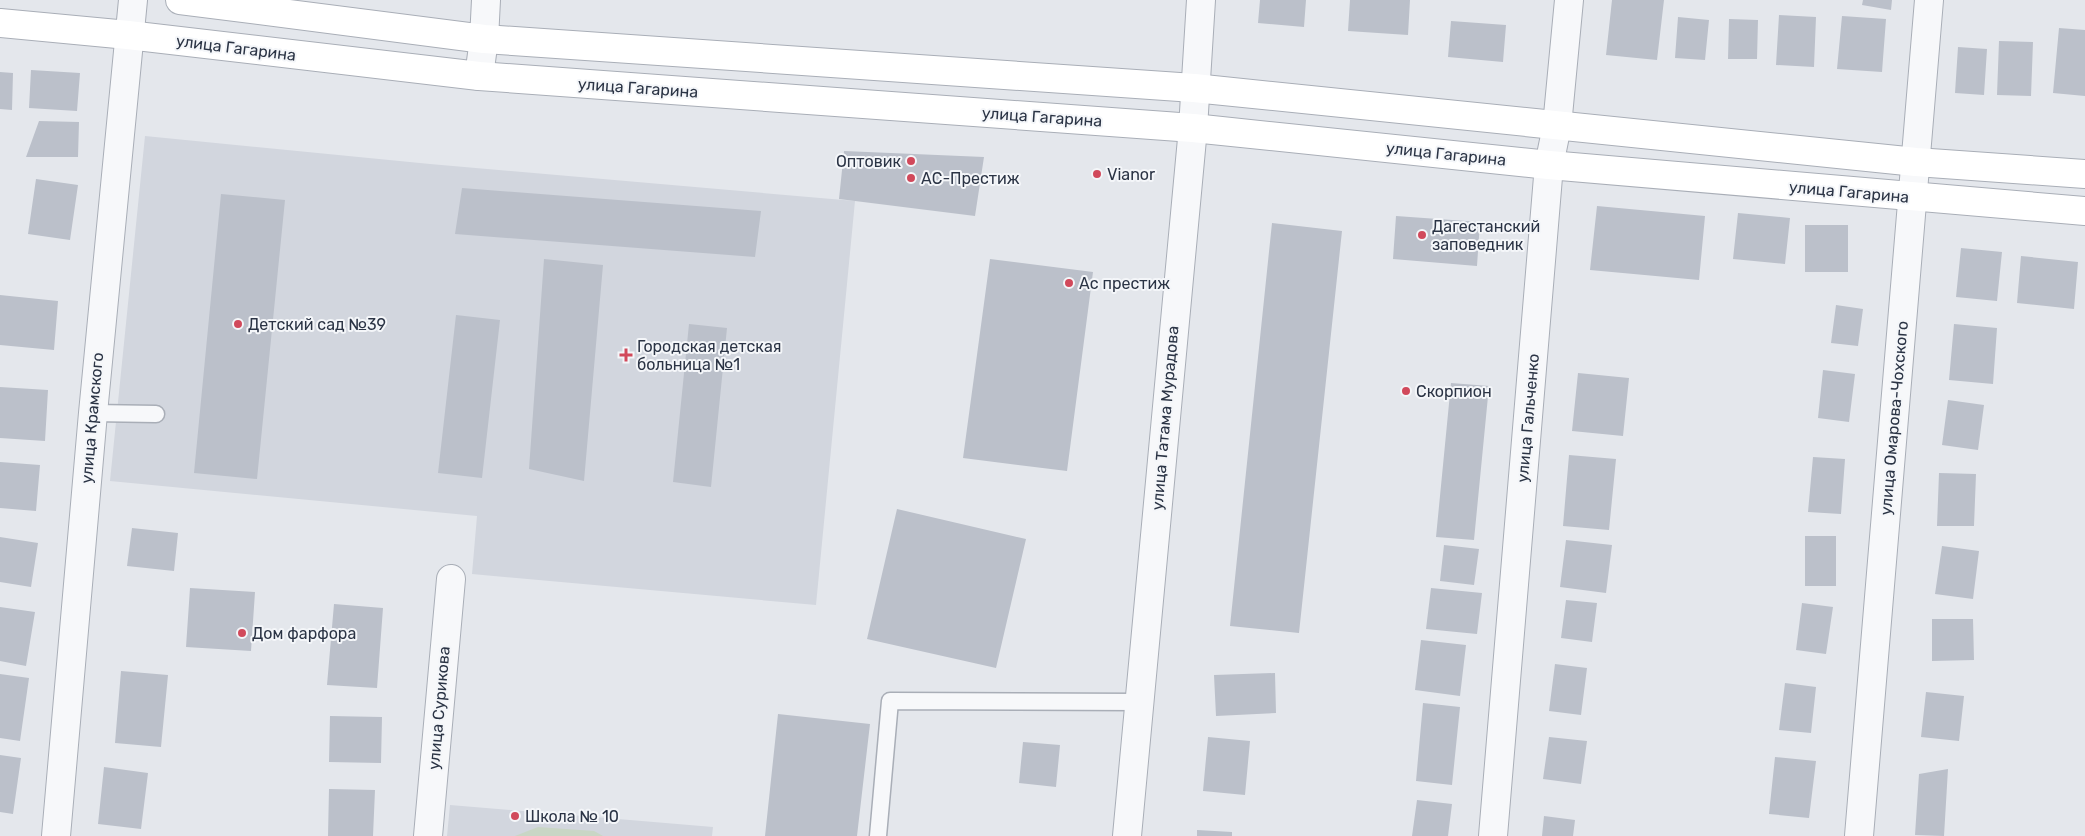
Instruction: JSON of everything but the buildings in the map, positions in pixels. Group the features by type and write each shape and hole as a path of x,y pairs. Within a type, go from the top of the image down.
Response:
{"main road":[{"path":"180,0 484,39 1194,88 1916,162 2085,174"},
{"name":"улица Гагарина","path":"0,23 128,35 479,76 1193,128 1549,165 2085,212"}],"street":[{"name":"улица Крамского","path":"56,836 132,0"},
{"path":"479,76 484,39 486,0"},
{"name":"улица Татама Мурадова","path":"1127,836 1193,128 1194,88 1202,0"},
{"name":"улица Гальченко","path":"1493,836 1549,165 1557,126 1569,0"},
{"name":"улица Омарова-Чохского","path":"1859,836 1929,0"},
{"name":"улица Сурикова","path":"428,836 451,579"}],"lane":[{"path":"93,413 156,414"},
{"path":"878,836 890,701 1139,702"}],"shaded area":[{"name":"Городская детская больница №1","path":"145,136 430,164 855,201 816,605 472,574 477,516 110,481"},
{"name":"Школа № 10","path":"450,805 713,827 712,836 447,836"}],"green space":[{"path":"538,827 594,831 603,836 515,836"}],"place":[{"name":"Оптовик","path":"911,161"},
{"name":"Vianor","path":"1097,174"},
{"name":"АС-Престиж","path":"911,178"},
{"name":"Дагестанский заповедник","path":"1422,235"},
{"name":"Ас престиж","path":"1069,283"},
{"name":"Детский сад №39","path":"238,324"},
{"name":"Городская детская больница №1","path":"626,355"},
{"name":"Скорпион","path":"1406,391"},
{"name":"Дом фарфора","path":"242,633"},
{"name":"Школа № 10","path":"515,816"}]}
